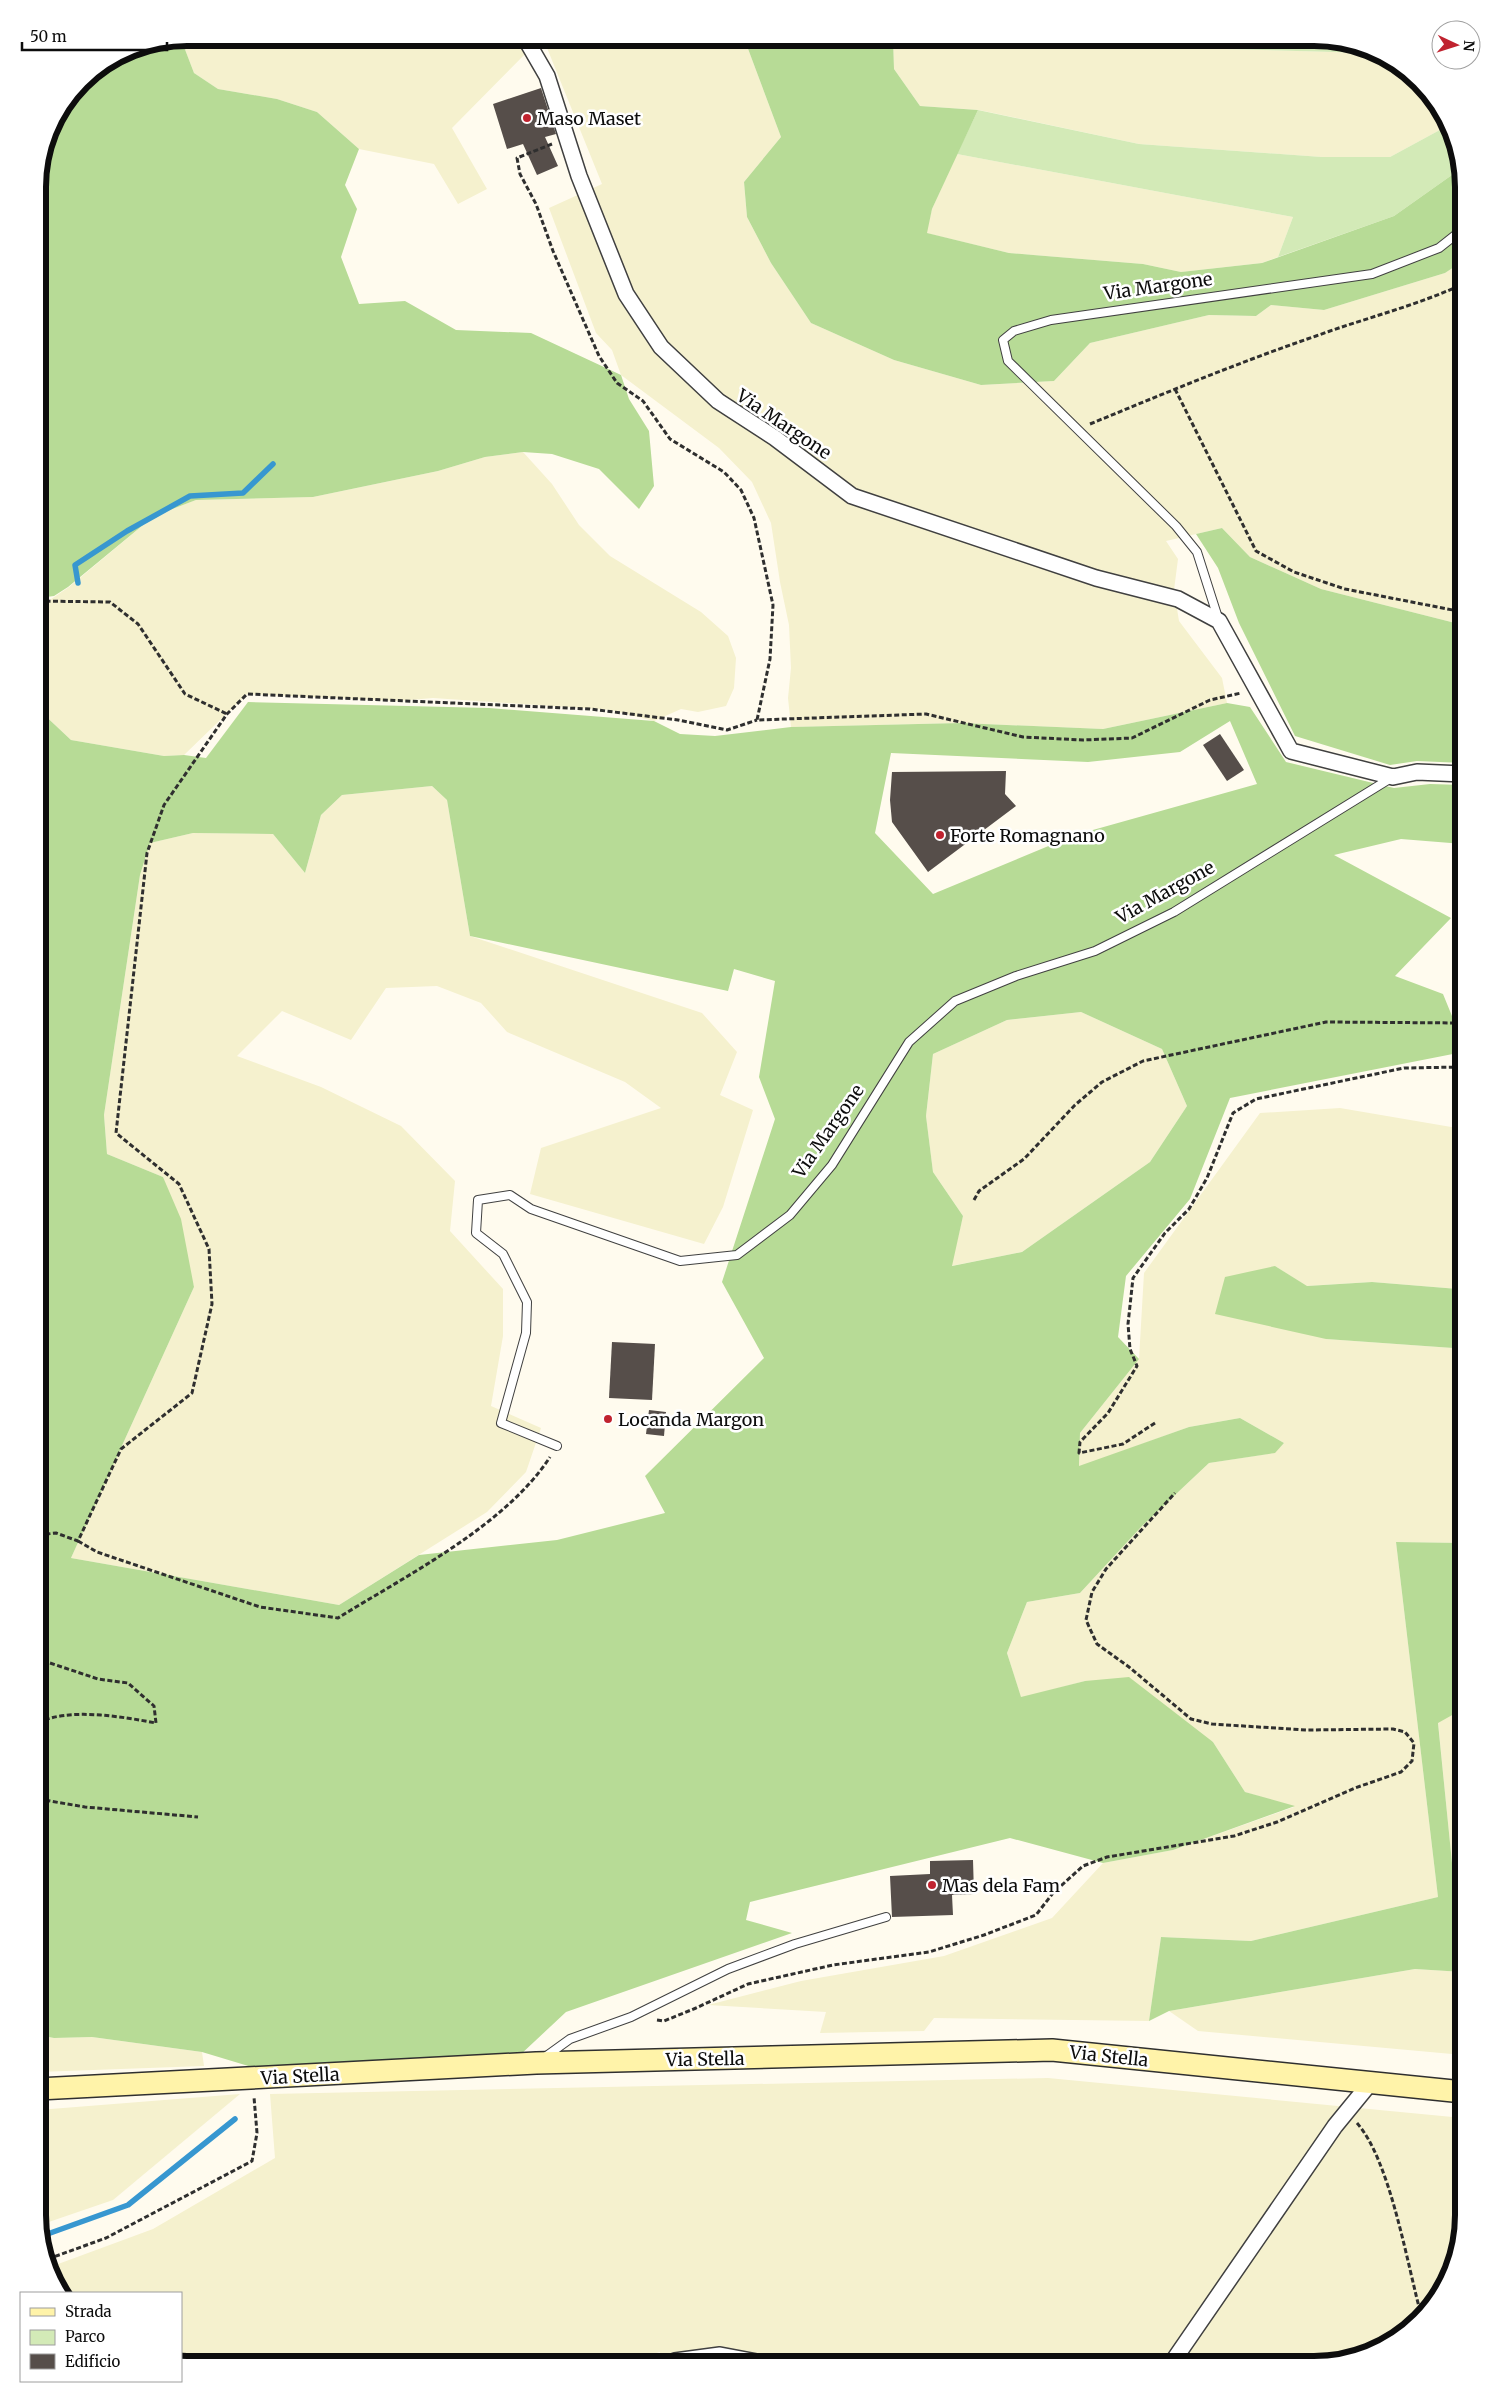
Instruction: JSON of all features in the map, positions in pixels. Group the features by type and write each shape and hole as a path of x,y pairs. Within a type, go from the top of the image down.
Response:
{"main road":[{"name":"Via Stella","path":"46,2089 536,2063 1052,2050 1455,2091"}],"street":[{"name":"Via Margone","path":"530,47 547,76 579,176 626,294 661,347 718,401 782,444 852,496 1096,578 1178,599 1219,620 1291,751 1393,777 1417,772 1455,774"},
{"path":"1177,2356 1347,2111 1371,2082"}],"lane":[{"name":"Via Margone","path":"1219,620 1197,552 1176,526 1008,361 1003,340 1014,331 1051,320 1372,274 1439,248 1455,236"},
{"name":"Via Margone","path":"557,1446 501,1423 526,1334 527,1302 503,1254 476,1233 478,1200 510,1195 531,1209 680,1261 737,1255 796,1208 832,1166 909,1042 955,1001 1016,976 1094,951 1174,912 1393,777"},
{"path":"536,2063 570,2039 631,2017 728,1969 795,1944 886,1917"}],"path":[{"path":"567,138 516,158 520,174 536,204 553,251 599,356 617,382 644,401 670,439 724,472 741,490 754,518 772,605 770,659 757,720"},
{"path":"1078,429 1175,389 1318,335 1436,297 1455,288"},
{"path":"1175,389 1256,551 1294,572 1345,589 1455,610"},
{"path":"47,601 110,602 138,624 185,694 227,714"},
{"path":"79,1540 121,1449 192,1393 212,1304 209,1249 179,1184 116,1133 147,853 164,805 227,714 247,694 590,709 678,720 727,730 757,720 926,714 1022,737 1082,740 1132,738 1210,700 1257,690"},
{"path":"974,1200 979,1192 1024,1159 1075,1105 1102,1082 1142,1061 1326,1022 1455,1023"},
{"path":"1155,1423 1123,1444 1079,1453 1080,1442 1108,1413 1137,1366 1130,1349 1128,1324 1133,1278 1165,1233 1190,1209 1207,1178 1233,1113 1256,1099 1404,1068 1455,1067"},
{"path":"46,1534 56,1533 79,1540 97,1552 260,1607 338,1618 486,1524 540,1472 557,1446"},
{"path":"631,2017 664,2021 748,1984 833,1965 929,1952 984,1936 1036,1915 1054,1893 1083,1866 1106,1857 1234,1836 1277,1822 1355,1788 1401,1772 1412,1761 1414,1744 1405,1732 1393,1729 1306,1730 1212,1724 1190,1719 1135,1672 1097,1644 1086,1620 1092,1592 1106,1569 1174,1492"},
{"path":"46,1662 98,1679 128,1683 154,1706 156,1723 113,1714 70,1715 46,1721"},
{"path":"46,1800 85,1807 198,1817"},
{"path":"53,2257 106,2238 252,2161 257,2133 253,2079"},
{"path":"1347,2111 1366,2133 1382,2167 1419,2308"}],"shaded area":[{"path":"184,47 532,47 452,128 487,189 458,204 434,164 359,149 317,112 277,99 218,89 194,73"},
{"path":"547,47 747,47 781,137 744,182 747,217 771,263 811,323 894,360 981,385 1054,381 1090,343 1209,315 1256,316 1271,305 1324,310 1445,273 1455,266 1455,623 1321,589 1250,557 1222,528 1166,541 1178,559 1174,590 1179,621 1222,678 1227,703 1103,729 961,723 791,727 788,698 791,668 789,625 771,523 752,482 719,448 621,375 612,350 596,333 549,208 602,184"},
{"path":"893,47 1152,47 1354,53 1376,61 1407,81 1431,109 1442,129 1390,157 1322,157 1139,144 979,110 920,106 894,69"},
{"path":"957,154 1293,217 1278,257 1262,263 1181,272 1143,264 1009,253 926,233 932,209"},
{"path":"523,452 552,484 579,525 610,556 701,612 728,636 736,658 734,688 726,706 698,712 681,709 654,721 611,710 433,698 398,701 247,694 184,755 164,756 71,740 47,717 47,602 69,587 154,516 196,500 313,497 438,471 485,457"},
{"path":"432,786 447,800 470,936 702,1013 737,1052 720,1095 753,1110 723,1207 704,1244 530,1194 541,1148 661,1108 625,1082 507,1032 481,1003 437,986 386,988 351,1040 282,1011 237,1056 321,1087 401,1126 455,1181 450,1231 503,1289 503,1336 491,1406 541,1428 526,1472 487,1512 339,1605 71,1558 194,1287 163,1177 107,1154 104,1115 140,875 150,843 193,833 273,834 305,873 321,815 342,795"},
{"path":"1081,1012 1162,1049 1187,1106 1150,1162 1022,1252 951,1266 963,1216 933,1172 926,1116 933,1054 1007,1020"},
{"path":"1340,1108 1455,1128 1455,1289 1372,1282 1306,1286 1275,1266 1326,1339 1455,1348 1455,1543 1396,1542 1438,1897 1251,1941 1161,1937 1149,2021 934,2018 924,2031 820,2033 826,2012 708,2005 801,1981 944,1956 1052,1918 1103,1863 1173,1850 1294,1807 1245,1792 1213,1742 1085,1681 1021,1698 1007,1653 1027,1602 1080,1593 1142,1526 1209,1463 1274,1453 1284,1443 1240,1418 1189,1427 1079,1467 1080,1433 1139,1359 1144,1273 1260,1113"},
{"path":"1455,1713 1455,1884 1454,1884 1438,1722"},
{"path":"1415,1969 1455,1972 1455,2054 1198,2031 1169,2011"},
{"path":"46,2037 92,2037 202,2052 204,2066 46,2072"},
{"path":"1048,2078 1455,2117 1454,2233 1444,2269 1436,2285 1426,2301 1407,2321 1376,2341 1359,2348 1341,2353 1314,2356 659,2355 660,2352 648,2355 182,2355 182,2292 69,2292 56,2265 153,2229 275,2158 270,2094"},
{"path":"240,2094 113,2200 46,2223 46,2109"}],"green space":[{"path":"184,47 194,73 218,89 277,99 317,112 359,149 345,185 357,209 341,257 359,304 405,301 456,330 531,333 621,375 629,399 649,431 654,486 639,509 599,469 552,454 523,452 485,457 438,471 313,497 196,500 154,516 68,587 54,596 47,597 47,169 57,133 75,101 101,75 117,65 142,54 160,49"},
{"path":"747,47 893,47 894,69 920,106 978,110 932,209 927,233 1009,253 1143,264 1181,272 1262,263 1394,216 1454,174 1455,266 1445,273 1324,310 1271,305 1256,316 1209,315 1090,343 1054,381 981,385 894,360 811,323 771,263 747,217 744,182 781,137"},
{"path":"1152,47 1323,47 1354,53"},
{"path":"978,110 1139,144 1322,157 1390,157 1442,129 1452,160 1454,174 1394,216 1278,257 1293,217 957,154"},
{"path":"1222,528 1250,557 1321,589 1455,623 1455,763 1417,761 1390,765 1295,736 1239,623 1218,568 1196,534"},
{"path":"248,702 489,708 654,721 680,734 715,736 791,727 961,723 1103,729 1227,703 1250,707 1286,762 1394,788 1430,784 1455,785 1455,843 1401,839 1334,855 1451,918 1395,976 1443,994 1455,1023 1455,1054 1230,1098 1190,1199 1126,1276 1118,1337 1139,1359 1080,1433 1079,1466 1189,1427 1240,1418 1284,1443 1275,1453 1209,1463 1142,1526 1080,1593 1027,1602 1007,1653 1021,1697 1085,1681 1129,1677 1213,1742 1245,1792 1295,1806 1173,1850 1103,1863 1010,1838 750,1902 746,1920 792,1933 566,2012 519,2056 255,2068 202,2052 92,2037 46,2037 47,717 71,740 164,756 184,755 206,758","holes":["1230,721 1257,784 1075,835 933,894 875,833 891,753 1088,762 1180,752","432,786 447,800 470,936 728,991 734,969 775,981 759,1077 775,1119 722,1282 764,1358 645,1476 665,1513 557,1540 419,1555 339,1605 71,1558 194,1287 181,1219 163,1177 107,1154 104,1115 140,875 150,843 193,833 273,834 305,873 321,815 342,795","1081,1012 1162,1049 1187,1106 1150,1162 1022,1252 952,1266 963,1216 933,1172 926,1116 933,1054 1007,1020"]},
{"path":"1275,1266 1307,1286 1372,1282 1455,1289 1455,1348 1326,1339 1215,1314 1225,1277"},
{"path":"1396,1542 1455,1543 1455,1713 1438,1723 1455,1883 1455,1972 1415,1969 1169,2011 1149,2021 1161,1937 1251,1941 1438,1897"}],"building":[{"name":"Maso Maset","path":"541,88 556,134 545,137 558,166 537,175 523,144 507,149 493,104"},
{"path":"1220,734 1244,770 1227,781 1203,745"},
{"name":"Forte Romagnano","path":"1006,771 1005,794 1016,806 928,872 892,822 890,800 892,772"},
{"path":"612,1342 655,1344 652,1400 609,1398"},
{"path":"649,1410 666,1412 664,1436 646,1434"},
{"name":"Mas dela Fam","path":"973,1860 974,1894 952,1895 953,1915 892,1917 890,1876 930,1874 930,1861"}],"waterway":[{"path":"78,583 75,565 127,531 190,496 243,493 273,464"},
{"path":"47,2234 128,2205 235,2119"}],"place":[{"name":"Maso Maset","path":"527,118"},
{"name":"Forte Romagnano","path":"940,835"},
{"name":"Locanda Margon","path":"608,1419"},
{"name":"Mas dela Fam","path":"932,1885"}]}
